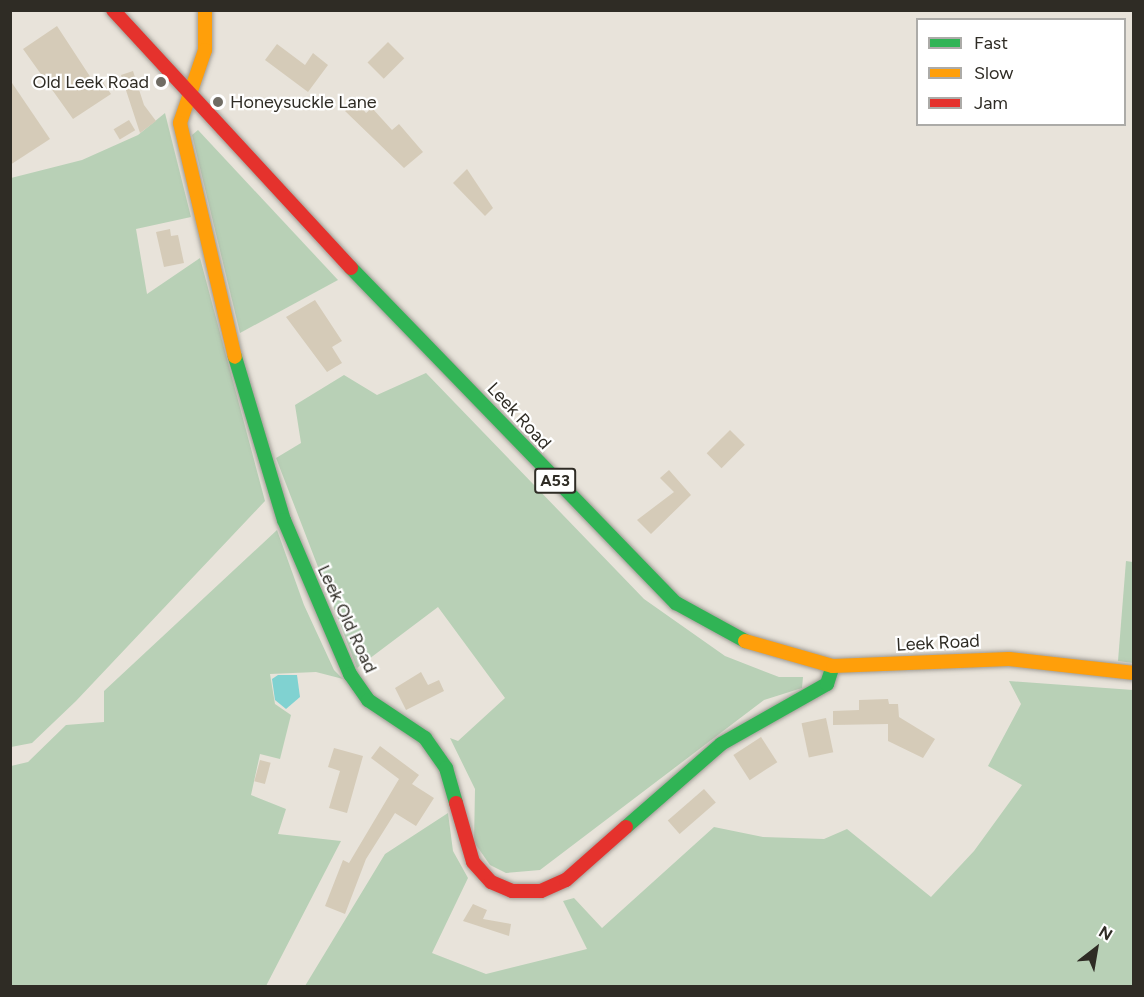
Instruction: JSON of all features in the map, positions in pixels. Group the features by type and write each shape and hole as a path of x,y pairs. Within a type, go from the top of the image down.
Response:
{"main road":[{"name":"Leek Road","path":"113,10 642,573 719,631 759,649 833,666 1009,659 1134,673"},
{"path":"189,92 205,50 205,10"},
{"name":"Leek Old Road","path":"189,92 180,123 240,377 284,520 350,674 368,700 425,738 446,768 473,862 491,882 512,891 541,891 566,880 721,744 827,684 833,666"}],"green space":[{"path":"165,113 191,217 136,229 147,294 200,258 265,501 76,701 32,743 11,747 11,178 82,160 138,135"},
{"path":"198,130 338,280 240,333 192,135"},
{"path":"426,373 644,599 725,656 779,677 803,677 802,688 764,700 540,870 506,873 490,865 474,842 475,789 450,738 458,741 505,698 438,607 357,668 276,458 301,443 295,405 344,375 377,395"},
{"path":"277,530 304,605 334,670 343,679 316,672 270,674 275,704 291,715 280,759 260,754 251,795 286,809 278,834 341,841 266,986 11,986 11,766 28,762 66,725 104,722 104,691"},
{"path":"1126,561 1133,562 1133,663 1118,661"},
{"path":"1009,681 1133,690 1133,986 305,986 385,854 448,813 453,851 468,878 432,953 486,974 587,949 563,901 574,898 602,928 714,827 763,837 824,839 847,829 931,897 974,851 1022,785 988,766 1021,704"}],"water":[{"path":"278,675 297,675 300,697 286,709 275,700 272,679"}],"building":[{"path":"57,26 91,78 102,81 111,94 73,119 23,49"},
{"path":"388,42 404,58 384,79 367,63"},
{"path":"277,44 305,65 313,53 328,65 308,92 265,60"},
{"path":"133,71 144,105 156,121 140,133 121,75"},
{"path":"10,80 50,139 10,165"},
{"path":"356,101 366,113 372,108 392,130 399,124 423,152 404,168 345,111"},
{"path":"129,120 135,130 120,140 114,129"},
{"path":"467,169 493,208 485,216 453,183"},
{"path":"170,229 171,236 178,235 184,263 164,267 156,232"},
{"path":"315,300 342,341 332,347 342,363 327,372 286,317"},
{"path":"730,430 745,445 722,468 707,453"},
{"path":"669,470 691,495 651,534 637,520 674,492 660,478"},
{"path":"421,672 428,685 439,680 444,691 406,710 395,688"},
{"path":"888,699 889,704 898,704 899,717 935,739 923,758 888,741 888,724 833,725 833,711 859,710 859,700"},
{"path":"826,718 833,752 809,757 802,723"},
{"path":"761,737 777,762 750,780 733,755"},
{"path":"380,746 419,775 412,784 434,798 416,826 395,813 366,859 345,914 325,906 343,860 349,863 399,779 371,758"},
{"path":"334,748 363,756 347,813 329,808 340,771 328,767"},
{"path":"260,760 271,763 265,784 254,781"},
{"path":"704,789 716,803 680,834 668,820"},
{"path":"473,904 487,910 483,919 511,924 509,936 463,921"}],"traffic: fast":[{"path":"351,268 676,603 745,641"},
{"path":"235,357 284,520 350,674 368,700 425,738 446,768 456,803"},
{"path":"626,827 721,744 827,684 833,666"}],"traffic: slow":[{"path":"205,10 205,50 180,123 235,357"},
{"path":"745,641 833,666 1009,659 1134,673"}],"traffic: jam":[{"path":"113,10 351,268"},
{"path":"456,803 473,862 491,882 512,891 541,891 566,880 626,827"}],"place":[{"name":"Old Leek Road","path":"161,82"},
{"name":"Honeysuckle Lane","path":"218,102"}]}
